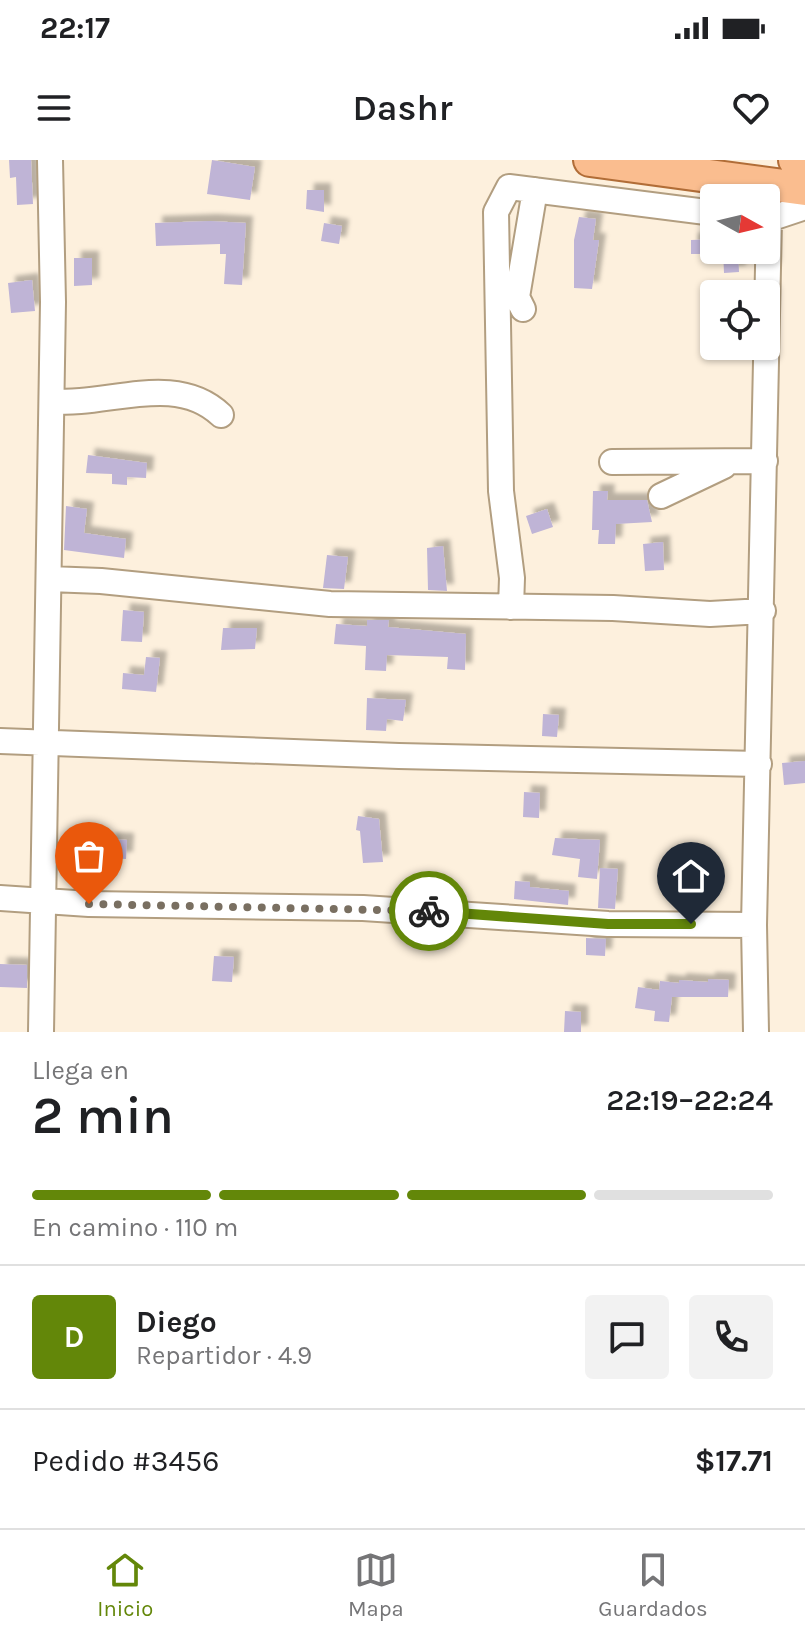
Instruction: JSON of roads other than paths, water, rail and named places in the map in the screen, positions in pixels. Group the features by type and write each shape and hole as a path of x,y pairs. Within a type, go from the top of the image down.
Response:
{"main road":[{"path":"590,160 805,189"},
{"path":"795,160 805,161"}],"street":[{"path":"41,1032 46,900 52,401 50,160"},
{"path":"659,169 665,193 677,208"},
{"path":"511,607 512,578 501,491 496,212 509,187 700,211"},
{"path":"523,309 517,297 535,190"},
{"path":"780,216 805,207"},
{"path":"756,1032 754,925 763,611 767,264"},
{"path":"52,401 79,404 135,392 191,398 211,406 221,415"},
{"path":"612,462 765,461"},
{"path":"661,496 729,463"},
{"path":"49,579 101,581 330,604 613,608 710,614 763,611"},
{"path":"0,741 759,764"},
{"path":"0,898 89,904 391,909 608,924 754,925"}]}
